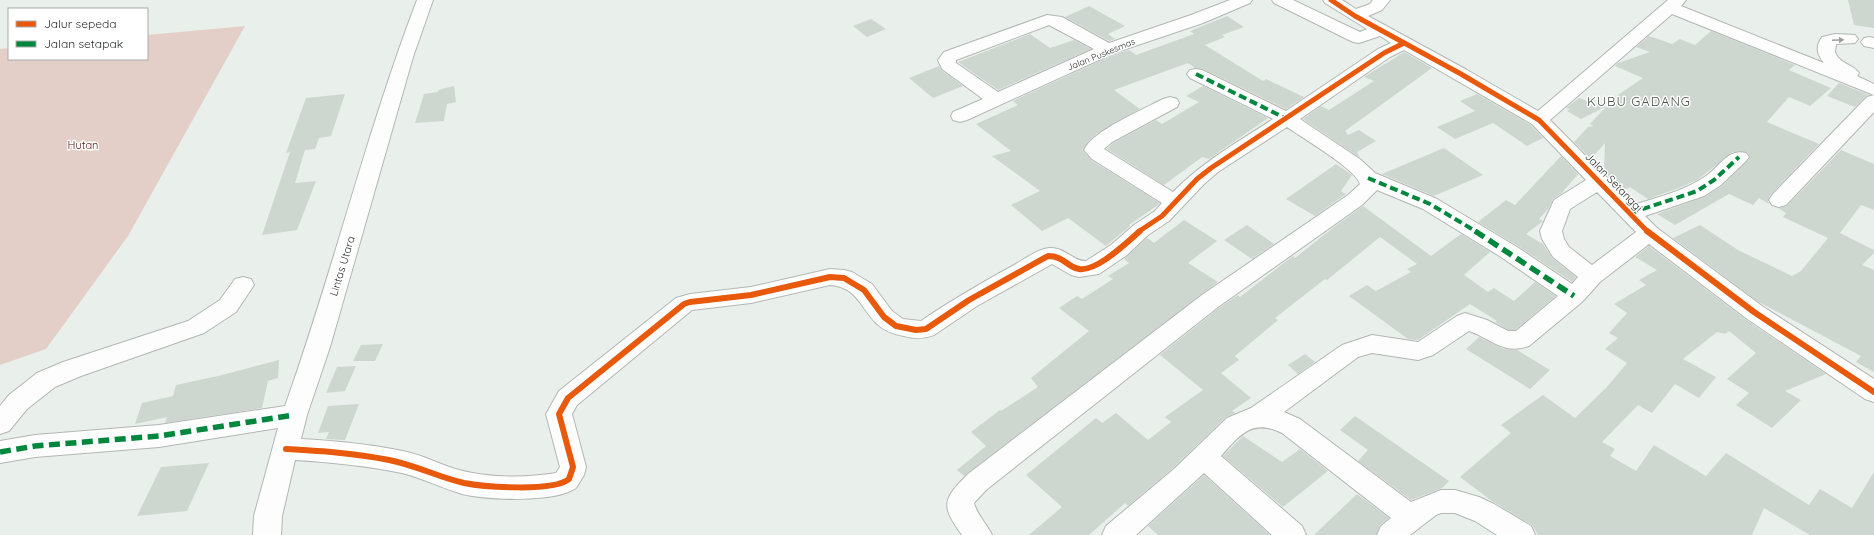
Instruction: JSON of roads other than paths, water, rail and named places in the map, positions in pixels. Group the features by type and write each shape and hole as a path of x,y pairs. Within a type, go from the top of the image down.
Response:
{"street":[{"name":"Lintas Utara","path":"267,535 268,516 294,415 318,347 404,57 425,0"},
{"name":"Jalan Puskesmas","path":"960,116 1108,49 1197,19 1244,0"},
{"path":"1280,0 1359,38 1381,30"},
{"name":"Jalan Setanggi","path":"1331,0 1355,16 1461,74 1539,120 1649,233 1754,312 1874,392"},
{"path":"1355,16 1376,7 1382,0"},
{"path":"1539,120 1674,3 1874,90"},
{"path":"997,99 983,91 948,65 947,60 950,56 1047,20 1056,20 1108,49"},
{"path":"1849,39 1835,39 1828,41 1826,45 1827,56 1832,63 1841,69 1874,82"},
{"path":"286,449 346,452 402,462 463,482 488,485 553,486 564,482 571,475 573,467 559,414 568,398 684,304 751,295 830,276 844,278 864,290 884,317 896,326 916,330 926,329 969,300 1048,256 1057,256 1079,269 1091,268 1119,250 1141,230 1162,216 1196,179 1211,168 1287,119 1384,53 1404,43"},
{"path":"1196,74 1287,119 1354,164 1368,178 1430,204 1509,252 1574,296"},
{"path":"1779,200 1874,101"},
{"path":"1170,103 1105,138 1096,145 1094,150 1099,155 1175,202"},
{"path":"1631,213 1697,191 1714,180 1739,157"},
{"path":"978,535 964,516 960,500 977,482 1210,301 1355,200 1370,185 1368,178"},
{"path":"1592,276 1561,252 1553,239 1551,231 1561,205 1600,181"},
{"path":"1128,532 1236,424 1259,416 1350,350 1372,344 1418,351 1425,349 1465,322 1472,322 1504,340 1512,342 1521,340 1574,296 1592,276 1649,233"},
{"path":"0,424 18,402 46,380 72,369 196,327 228,306 243,285"},
{"path":"0,452 35,446 159,436 294,415"},
{"path":"1259,416 1278,419 1291,426 1400,526 1434,503 1452,500 1470,504 1521,535"},
{"path":"1204,457 1292,535"}],"district":[{"name":"KUBU GADANG","path":"1639,101"}],"park label":[{"name":"Hutan","path":"83,145"}]}
